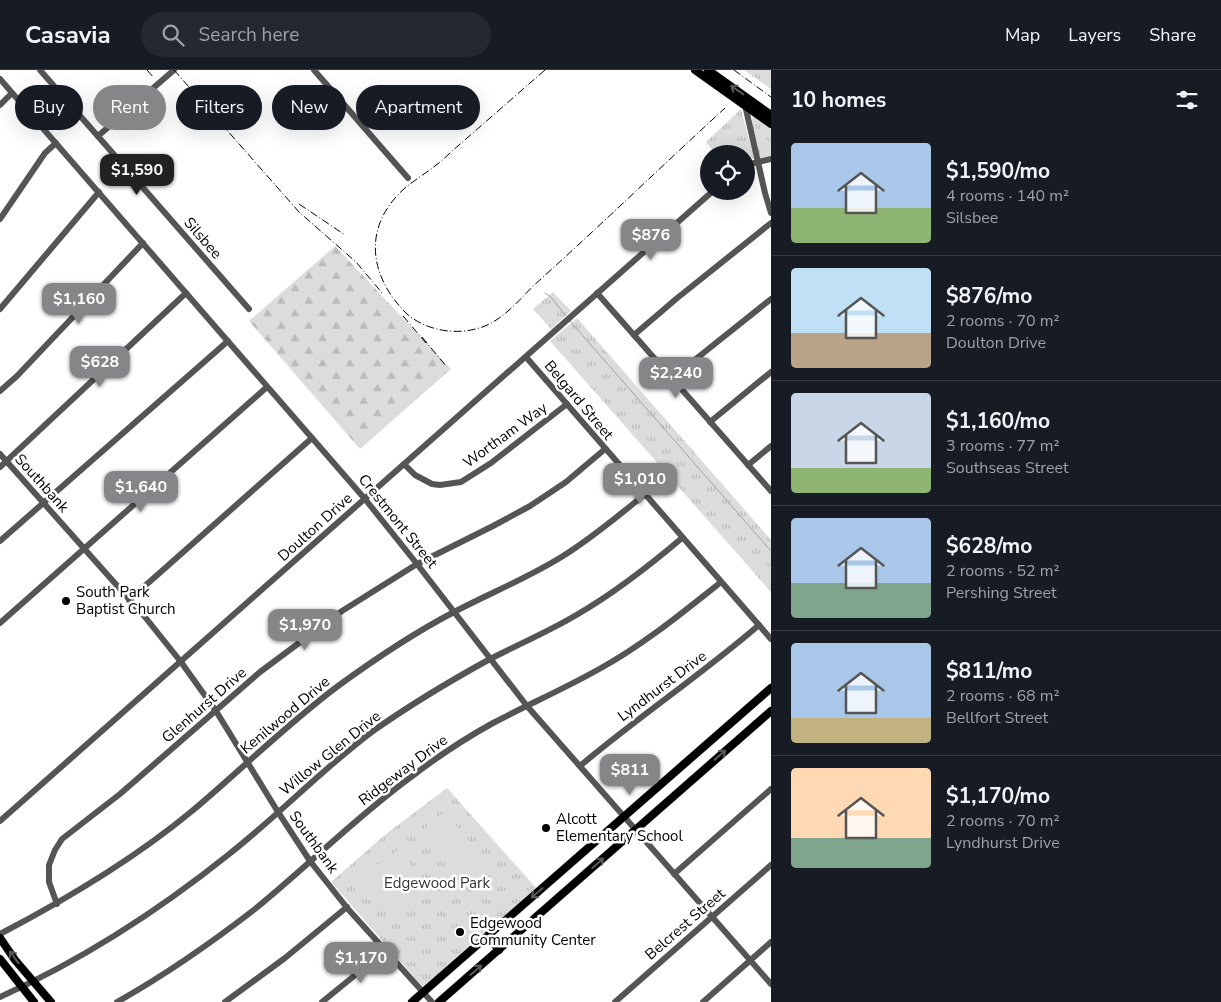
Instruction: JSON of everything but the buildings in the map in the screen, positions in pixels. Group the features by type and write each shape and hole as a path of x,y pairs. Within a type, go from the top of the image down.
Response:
{"main road":[{"path":"695,70 771,124"},
{"path":"708,70 768,113"},
{"path":"412,1002 771,688"},
{"path":"439,1002 771,711"},
{"path":"0,936 33,982 51,1002"},
{"path":"488,936 499,950"},
{"path":"0,959 34,1002"}],"street":[{"name":"Silsbee","path":"40,70 249,309"},
{"path":"98,136 174,70"},
{"path":"314,70 408,178"},
{"name":"Crestmont Street","path":"0,79 365,499 527,706 771,984"},
{"path":"0,105 12,93"},
{"path":"745,106 757,162 771,213"},
{"path":"748,121 751,115 755,113 768,113"},
{"path":"0,219 45,153 56,143"},
{"path":"757,162 771,159"},
{"path":"0,309 99,192"},
{"name":"Doulton Drive","path":"0,821 703,200"},
{"path":"634,335 771,223"},
{"path":"0,391 17,376 143,243"},
{"path":"0,467 186,293"},
{"path":"597,294 771,491"},
{"path":"672,378 771,299"},
{"path":"0,541 228,341"},
{"name":"Belgard Street","path":"526,357 771,639"},
{"path":"710,422 771,372"},
{"path":"0,622 267,387"},
{"name":"Wortham Way","path":"404,464 415,475 432,484 440,486 460,482 492,463 567,404"},
{"path":"129,600 312,438"},
{"path":"748,465 771,446"},
{"name":"Glenhurst Drive","path":"57,904 49,882 49,865 62,839 120,794 260,672 342,611 417,564 530,506 566,482 605,450"},
{"name":"Southbank","path":"0,454 181,662 216,711 310,862 347,907 432,1002"},
{"name":"Kenilwood Drive","path":"0,936 57,904 135,855 191,812 297,719 387,652 454,612 514,583 561,557 604,527 644,495"},
{"name":"Willow Glen Drive","path":"0,998 84,954 156,909 229,854 373,732 414,704 490,659 549,630 603,599 641,572 682,538"},
{"name":"Ridgeway Drive","path":"117,1002 196,952 254,909 410,778 453,747 527,706 578,681 640,644 672,622 721,582"},
{"name":"Lyndhurst Drive","path":"580,766 721,657 759,625"},
{"path":"674,874 771,789"},
{"name":"Belcrest Street","path":"615,1002 771,865"},
{"path":"225,1002 285,958 347,907"},
{"path":"703,1002 771,942"},
{"path":"322,1002 386,950"}],"green space":[{"path":"744,70 771,70 771,89"},
{"path":"741,109 751,145 708,145 706,142"},
{"path":"753,116 771,129 771,156 760,158 751,123"},
{"path":"335,246 451,369 360,449 249,321"},
{"path":"553,292 571,311 551,329 533,309"},
{"path":"577,318 771,540 771,592 550,341"},
{"name":"Edgewood Park","path":"447,788 537,889 425,986 422,986 331,882 386,834"},
{"path":"444,812 486,860 462,881 420,833"},
{"path":"401,848 412,869 411,899 391,917 359,887 361,877"}],"waterway":[{"path":"545,293 550,296 566,316"},
{"path":"570,321 771,551"}],"railway":[{"path":"147,70 154,78"},
{"path":"174,70 299,212 356,262 383,294"},
{"path":"545,70 441,161 404,189 385,212 376,242 376,257 380,272 386,287 395,301 407,314 425,325 444,330 465,331 485,326 501,317 725,108"},
{"path":"734,70 771,97"},
{"path":"299,204 345,235"},
{"path":"403,316 426,343"},
{"path":"422,337 446,366"}],"place":[{"name":"South Park Baptist Church","path":"66,601"},
{"name":"Alcott Elementary School","path":"546,828"},
{"name":"Edgewood Community Center","path":"460,932"}]}
